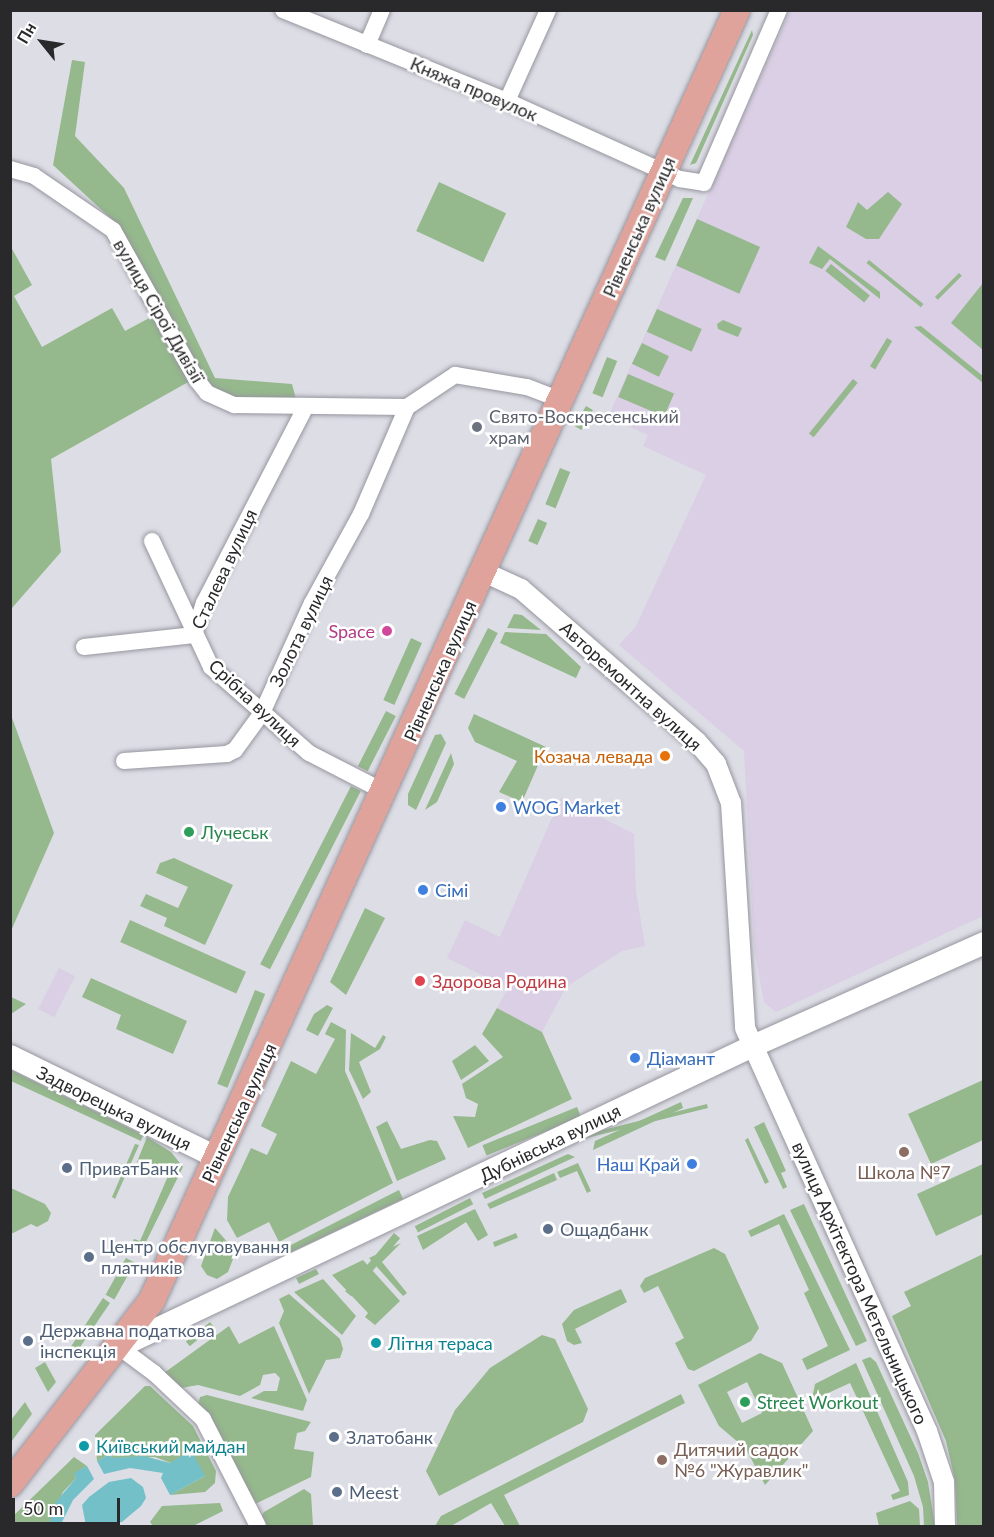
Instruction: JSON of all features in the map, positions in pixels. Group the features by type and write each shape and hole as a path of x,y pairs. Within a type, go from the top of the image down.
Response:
{"main road":[{"name":"Рівненська вулиця","path":"10,1484 119,1347 152,1300 385,792 737,10"},
{"name":"Дубнівська вулиця","path":"119,1347 753,1046 984,943"},
{"name":"Задворецька вулиця","path":"10,1056 218,1158"}],"street":[{"name":"Княжа провулок","path":"283,10 507,101 669,161 704,183 779,10"},
{"path":"367,45 382,10"},
{"path":"507,101 548,10"},
{"name":"вулиця Сірої Дивізії","path":"10,169 34,176 113,230 207,393 234,405 407,407"},
{"path":"407,407 455,375 527,387 561,400"},
{"name":"Сталева вулиця","path":"84,647 194,635 204,603 306,406"},
{"name":"Золота вулиця","path":"124,761 227,754 262,713 312,603 361,514 407,407"},
{"name":"Срібна вулиця","path":"152,541 194,635 211,667 309,753 385,792"},
{"name":"Авторемонтна вулиця","path":"484,572 521,589 697,742 716,764 730,803 745,1028 753,1046"},
{"name":"вулиця Архітектора Метельницького","path":"753,1046 927,1431 944,1482 945,1527"},
{"path":"119,1347 154,1373 203,1419 258,1527"}],"shaded area":[{"path":"790,11 983,11 983,916 776,1012 764,1002 754,948 744,751 619,645 636,626 706,475 643,446 648,435 608,417"},
{"path":"561,797 634,834 636,891 645,946 622,951 566,987 542,1032 497,1008 508,988 447,958 465,920 500,937"},
{"path":"59,968 75,976 54,1017 38,1009"}],"green space":[{"path":"752,30 753,35 696,163 690,165"},
{"path":"72,60 85,62 75,136 124,188 215,378 292,384 296,399 235,398 211,388 118,225 53,165"},
{"path":"439,182 506,213 483,262 416,231"},
{"path":"888,192 902,204 879,239 866,239 846,227 858,202 867,210"},
{"path":"683,198 693,198 665,261 655,257"},
{"path":"697,219 760,247 739,294 676,266"},
{"path":"818,246 880,292 880,299 830,259 822,269 809,263"},
{"path":"11,247 32,285 14,296 42,347 112,308 125,331 153,316 190,381 51,459 61,552 12,608 11,633"},
{"path":"869,260 923,304 921,307 866,263"},
{"path":"831,264 870,295 864,302 825,271"},
{"path":"959,273 962,276 938,300 935,297"},
{"path":"983,283 983,350 951,323"},
{"path":"657,309 702,329 692,352 647,332"},
{"path":"723,320 742,328 738,337 718,329 717,324"},
{"path":"921,326 983,376 983,383 914,327"},
{"path":"887,338 892,341 875,369 870,366"},
{"path":"642,343 669,356 659,377 632,364"},
{"path":"607,357 617,361 603,397 592,393"},
{"path":"628,374 674,394 664,417 618,397"},
{"path":"853,379 858,383 814,437 809,433"},
{"path":"586,406 593,410 581,430 574,426"},
{"path":"560,468 570,472 556,508 545,504"},
{"path":"538,519 547,523 537,545 528,541"},
{"path":"514,614 522,615 541,630 507,628"},
{"path":"488,628 498,633 464,699 454,694"},
{"path":"505,632 546,634 581,667 576,678 500,643"},
{"path":"411,638 422,643 394,705 383,700"},
{"path":"386,711 396,716 368,771 358,766"},
{"path":"474,714 546,747 522,802 499,792 517,761 475,742 468,728"},
{"path":"10,715 54,833 11,931"},
{"path":"441,734 446,743 416,810 408,805 408,794 435,735"},
{"path":"451,753 454,764 437,802 425,810"},
{"path":"351,786 361,791 270,969 260,964"},
{"path":"174,858 233,885 205,945 164,926 167,918 140,906 146,894 178,908 188,887 156,873 160,863"},
{"path":"365,908 385,918 346,995 330,982"},
{"path":"130,920 246,972 236,994 120,942"},
{"path":"91,978 187,1021 173,1054 116,1029 121,1015 82,997"},
{"path":"255,990 265,994 227,1088 217,1084"},
{"path":"11,997 26,1004 11,1014"},
{"path":"327,1005 333,1008 318,1036 306,1030 314,1014"},
{"path":"497,1008 542,1032 572,1099 468,1148 453,1116 475,1117 478,1104 466,1098 462,1084 503,1057 482,1034"},
{"path":"331,1022 346,1030 345,1071 393,1183 279,1242 269,1222 237,1238 227,1220 228,1197 251,1148 267,1155 277,1134 261,1126 291,1061 316,1074 335,1039 325,1034"},
{"path":"351,1033 375,1048 383,1035 386,1037 380,1049 359,1062 371,1092 363,1099 349,1070"},
{"path":"475,1045 489,1061 461,1080 452,1061"},
{"path":"11,1070 143,1135 141,1141 11,1081"},
{"path":"983,1080 983,1140 931,1164 908,1114"},
{"path":"681,1102 683,1108 593,1150 595,1141"},
{"path":"707,1104 708,1108 587,1138 586,1134"},
{"path":"577,1107 581,1117 487,1155 482,1145"},
{"path":"387,1121 401,1149 430,1140 437,1141 446,1159 397,1181 376,1127"},
{"path":"764,1122 786,1171 781,1173 787,1187 783,1189 754,1127"},
{"path":"147,1137 171,1152 183,1167 140,1254 130,1246 134,1239 140,1241 168,1176 137,1162"},
{"path":"748,1138 769,1182 765,1184 745,1140"},
{"path":"135,1144 139,1145 115,1199 112,1197"},
{"path":"568,1154 575,1157 485,1199 482,1193"},
{"path":"578,1163 591,1191 587,1193 577,1171 560,1178 557,1172"},
{"path":"983,1164 983,1214 936,1236 917,1194"},
{"path":"554,1173 557,1180 490,1209 487,1204"},
{"path":"11,1188 45,1204 51,1213 48,1221 37,1227 31,1224 11,1234"},
{"path":"399,1190 403,1199 285,1255 283,1249"},
{"path":"470,1198 473,1204 418,1232 415,1226"},
{"path":"804,1204 867,1341 856,1346 790,1210"},
{"path":"475,1209 488,1235 478,1241 466,1222 423,1250 417,1236"},
{"path":"784,1214 850,1350 807,1370 802,1359 828,1346 804,1293 809,1290 779,1224 751,1237 748,1231"},
{"path":"215,1228 230,1245 233,1259 228,1272 217,1279 207,1275 201,1266"},
{"path":"394,1233 400,1238 351,1296 345,1291"},
{"path":"516,1233 518,1238 495,1247 493,1242"},
{"path":"401,1243 382,1262 407,1293 403,1296 369,1258"},
{"path":"714,1248 725,1254 759,1328 751,1341 694,1371 688,1369 675,1343 684,1338 658,1286 644,1293 640,1286 645,1278"},
{"path":"983,1254 983,1526 957,1526 955,1481 946,1441 892,1316 911,1306 904,1292"},
{"path":"126,1258 135,1263 114,1300 106,1295"},
{"path":"363,1260 400,1301 375,1325 365,1317 368,1313 332,1275"},
{"path":"316,1269 319,1274 299,1284 296,1278"},
{"path":"323,1279 356,1316 342,1335 294,1292"},
{"path":"621,1289 627,1302 575,1329 582,1343 574,1345 567,1341 562,1324 574,1310"},
{"path":"289,1294 340,1339 343,1349 340,1358 326,1360 309,1394 279,1323 284,1311 279,1299"},
{"path":"103,1298 110,1303 72,1359 68,1351"},
{"path":"210,1322 214,1327 190,1346 186,1342"},
{"path":"229,1326 239,1344 274,1326 307,1400 303,1411 251,1398 264,1391 277,1391 280,1378 275,1373 263,1375 260,1385 240,1396 198,1385 181,1388 164,1373"},
{"path":"542,1335 555,1339 588,1409 583,1422 439,1496 426,1471 455,1410 490,1368"},
{"path":"760,1353 782,1363 813,1431 765,1485 746,1449 719,1426 698,1385","holes":["747,1382 762,1413 742,1423 727,1392"]},
{"path":"870,1357 876,1362 918,1453 928,1482 935,1526 924,1526 923,1507 914,1476 862,1360"},
{"path":"45,1362 56,1382 48,1392 35,1368"},
{"path":"856,1363 908,1482 909,1495 893,1500 891,1495 900,1491 850,1383 815,1399 813,1394 815,1384"},
{"path":"145,1386 150,1386 193,1426 216,1471 215,1483 205,1492 170,1495 205,1476 155,1457 112,1458 110,1454 97,1461 95,1435"},
{"path":"681,1394 685,1403 504,1495 520,1526 505,1526 491,1503 451,1526 435,1526 441,1516"},
{"path":"207,1395 311,1422 305,1431 297,1433 294,1449 314,1452 311,1477 253,1505 198,1405 200,1397"},
{"path":"25,1402 32,1414 11,1442 11,1420"},
{"path":"74,1457 87,1466 75,1473 76,1478 63,1492 48,1526 11,1526 11,1518"},
{"path":"304,1489 311,1494 313,1526 264,1526 260,1518 264,1512"},
{"path":"910,1501 919,1509 920,1526 879,1526 876,1513"},
{"path":"220,1503 223,1511 193,1526 153,1526 150,1522 162,1506"}],"water":[{"path":"191,1450 205,1476 170,1495 161,1478 163,1473 130,1468 104,1474 97,1461 110,1454 112,1458 144,1456 170,1463"},
{"path":"87,1466 94,1479 73,1500 60,1526 48,1526 56,1502 76,1478 74,1473"},
{"path":"131,1478 143,1487 146,1498 141,1506 122,1522 86,1526 82,1505 89,1497 109,1482"}],"place":[{"name":"Свято-Воскресенський храм","path":"477,427"},
{"name":"Space","path":"387,631"},
{"name":"Козача левада","path":"665,756"},
{"name":"WOG Market","path":"501,807"},
{"name":"Лучеськ","path":"189,832"},
{"name":"Сімі","path":"423,890"},
{"name":"Здорова Родина","path":"420,981"},
{"name":"Діамант","path":"635,1058"},
{"name":"Школа №7","path":"904,1152"},
{"name":"Наш Край","path":"692,1164"},
{"name":"ПриватБанк","path":"67,1168"},
{"name":"Ощадбанк","path":"548,1229"},
{"name":"Центр обслуговування платників","path":"89,1257"},
{"name":"Державна податкова інспекція","path":"28,1341"},
{"name":"Літня тераса","path":"376,1343"},
{"name":"Street Workout","path":"745,1402"},
{"name":"Златобанк","path":"334,1437"},
{"name":"Київський майдан","path":"84,1446"},
{"name":"Дитячий садок №6 \"Журавлик\"","path":"662,1460"},
{"name":"Meest","path":"337,1492"}]}
